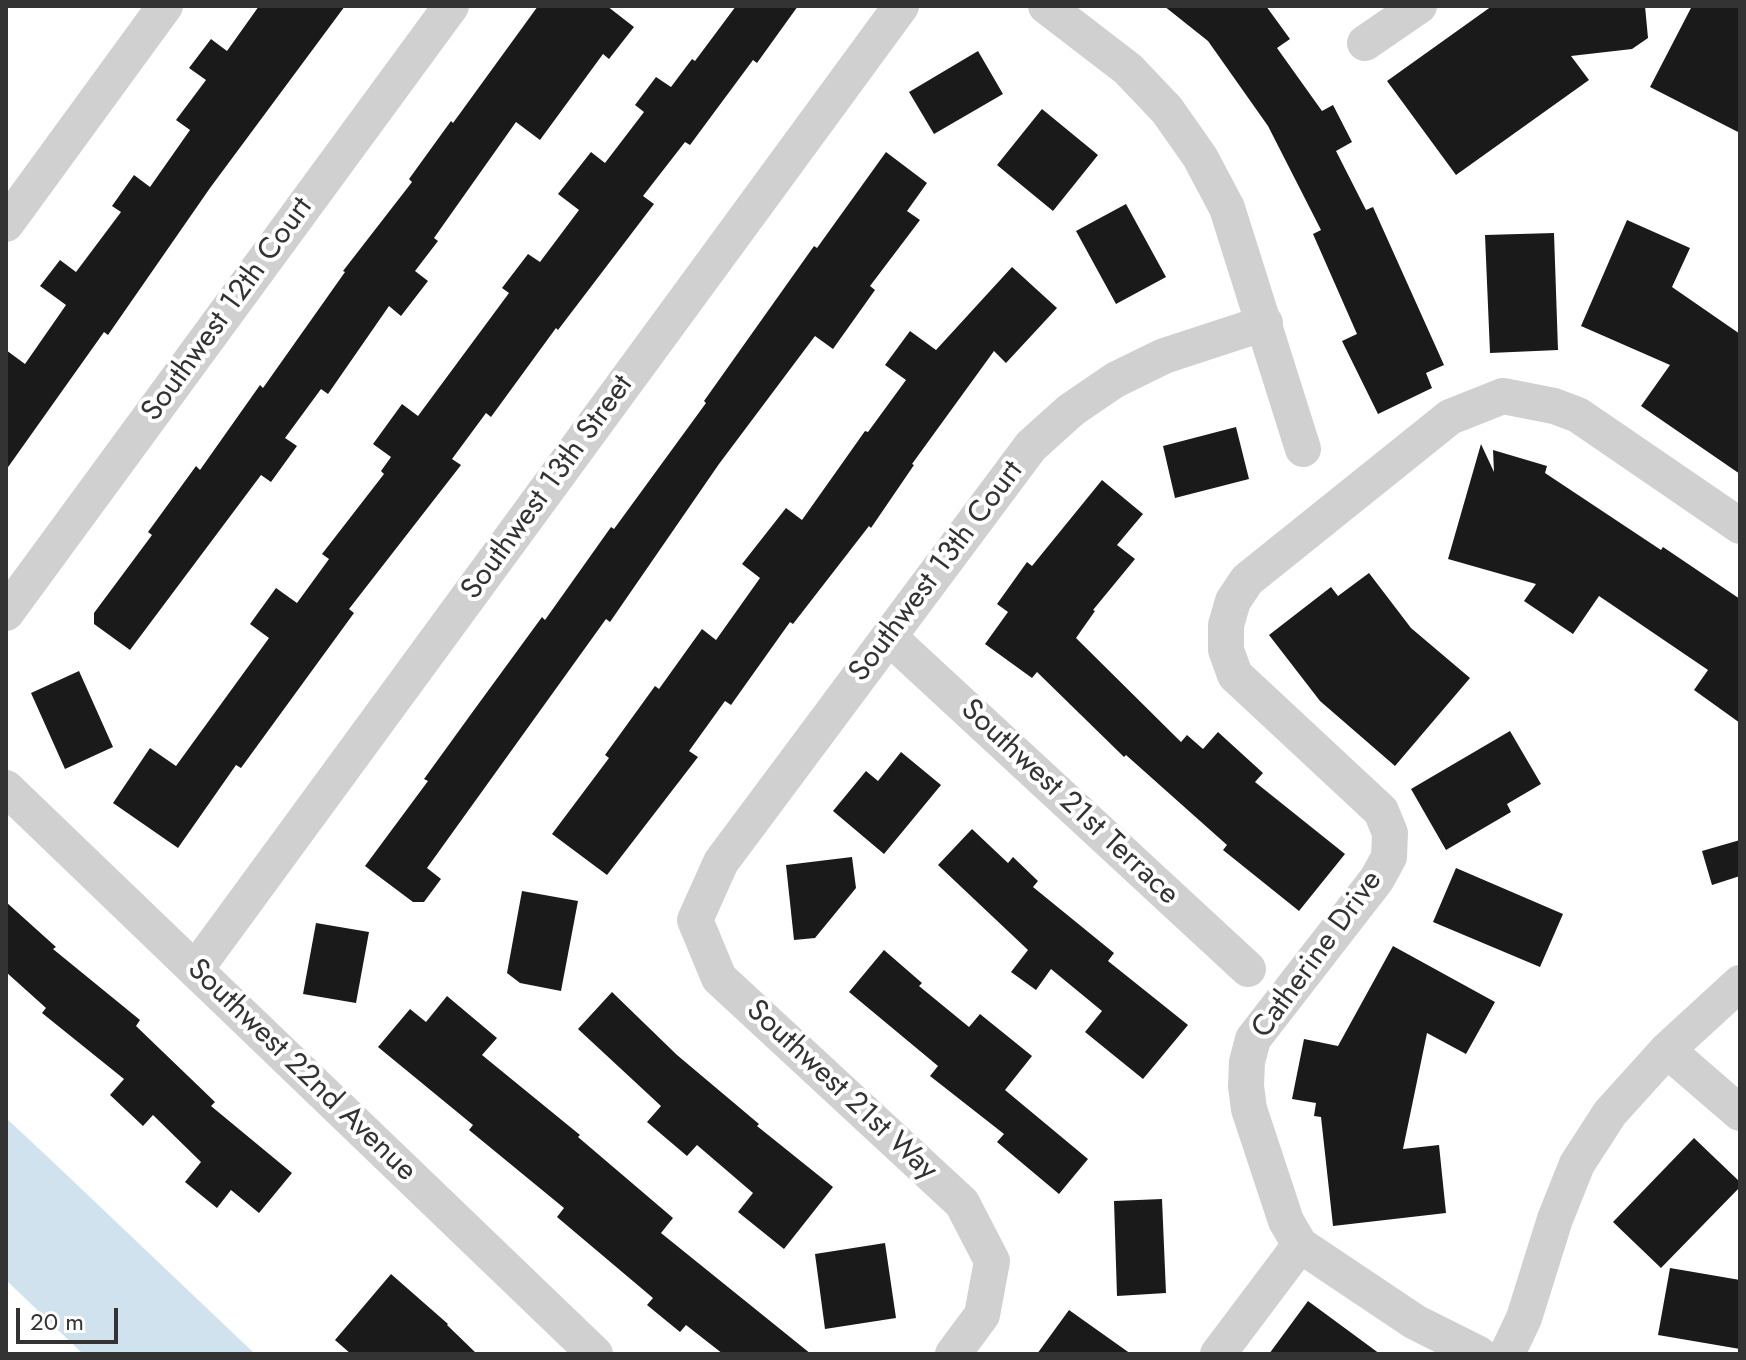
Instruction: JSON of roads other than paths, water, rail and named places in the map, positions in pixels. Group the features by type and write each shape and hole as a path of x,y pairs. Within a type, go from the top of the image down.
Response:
{"street":[{"path":"6,224 165,6"},
{"name":"Southwest 12th Court","path":"6,613 451,6"},
{"name":"Southwest 13th Street","path":"195,970 901,6"},
{"path":"1046,6 1128,69 1167,110 1200,157 1227,208 1303,449"},
{"path":"1365,43 1419,6"},
{"name":"Southwest 13th Court","path":"695,920 721,862 1031,446 1071,410 1115,380 1164,356 1265,323"},
{"name":"Catherine Drive","path":"1479,1354 1415,1322 1300,1245 1286,1221 1249,1109 1247,1062 1253,1039 1377,879 1389,857 1390,833 1381,811 1235,675 1226,650 1226,625 1233,601 1247,580 1450,417 1503,396 1542,403 1578,415 1740,526"},
{"name":"Southwest 21st Terrace","path":"889,637 1248,969"},
{"name":"Southwest 22nd Avenue","path":"6,788 595,1354"},
{"name":"Southwest 21st Way","path":"695,920 719,978 962,1203 992,1261 982,1315 953,1354"},
{"path":"1507,1354 1524,1318 1555,1219 1577,1164 1610,1113 1667,1050 1740,983"},
{"path":"1667,1050 1740,1113"},
{"path":"1218,1354 1300,1245"}],"water":[{"path":"6,1118 255,1354 83,1354 6,1280"}]}
